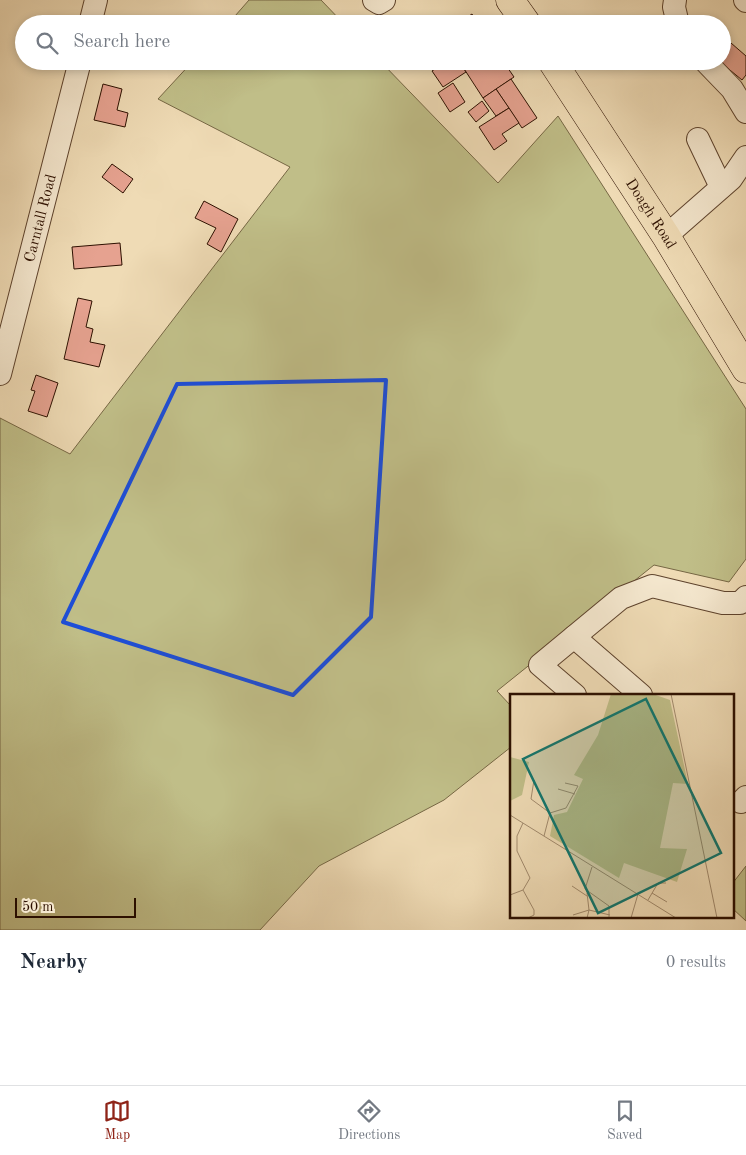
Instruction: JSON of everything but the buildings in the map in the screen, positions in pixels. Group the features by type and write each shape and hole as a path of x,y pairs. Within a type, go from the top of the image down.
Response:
{"main road":[{"path":"510,0 520,15"},
{"name":"Doagh Road","path":"558,70 666,236 746,369"}],"street":[{"path":"92,15 96,0"},
{"path":"374,0 379,3 384,0"},
{"path":"675,0 676,15"},
{"name":"Carntall Road","path":"0,374 78,70"},
{"path":"714,70 732,89 746,112"},
{"path":"666,236 737,174 698,139"},
{"path":"574,694 540,665 621,598 652,586 723,603 744,603"},
{"path":"574,637 640,694"}],"highlighted area":[{"path":"386,380 371,617 293,695 63,622 177,384"}],"shaded area":[{"path":"249,0 321,0 335,15 236,15"},
{"path":"185,70 389,70 498,183 558,116 746,409 746,559 729,582 654,565 497,691 510,705 510,748 444,800 319,866 260,930 0,930 0,418 70,454 290,167 158,99"},
{"path":"746,866 746,921 734,910 734,881"}]}
